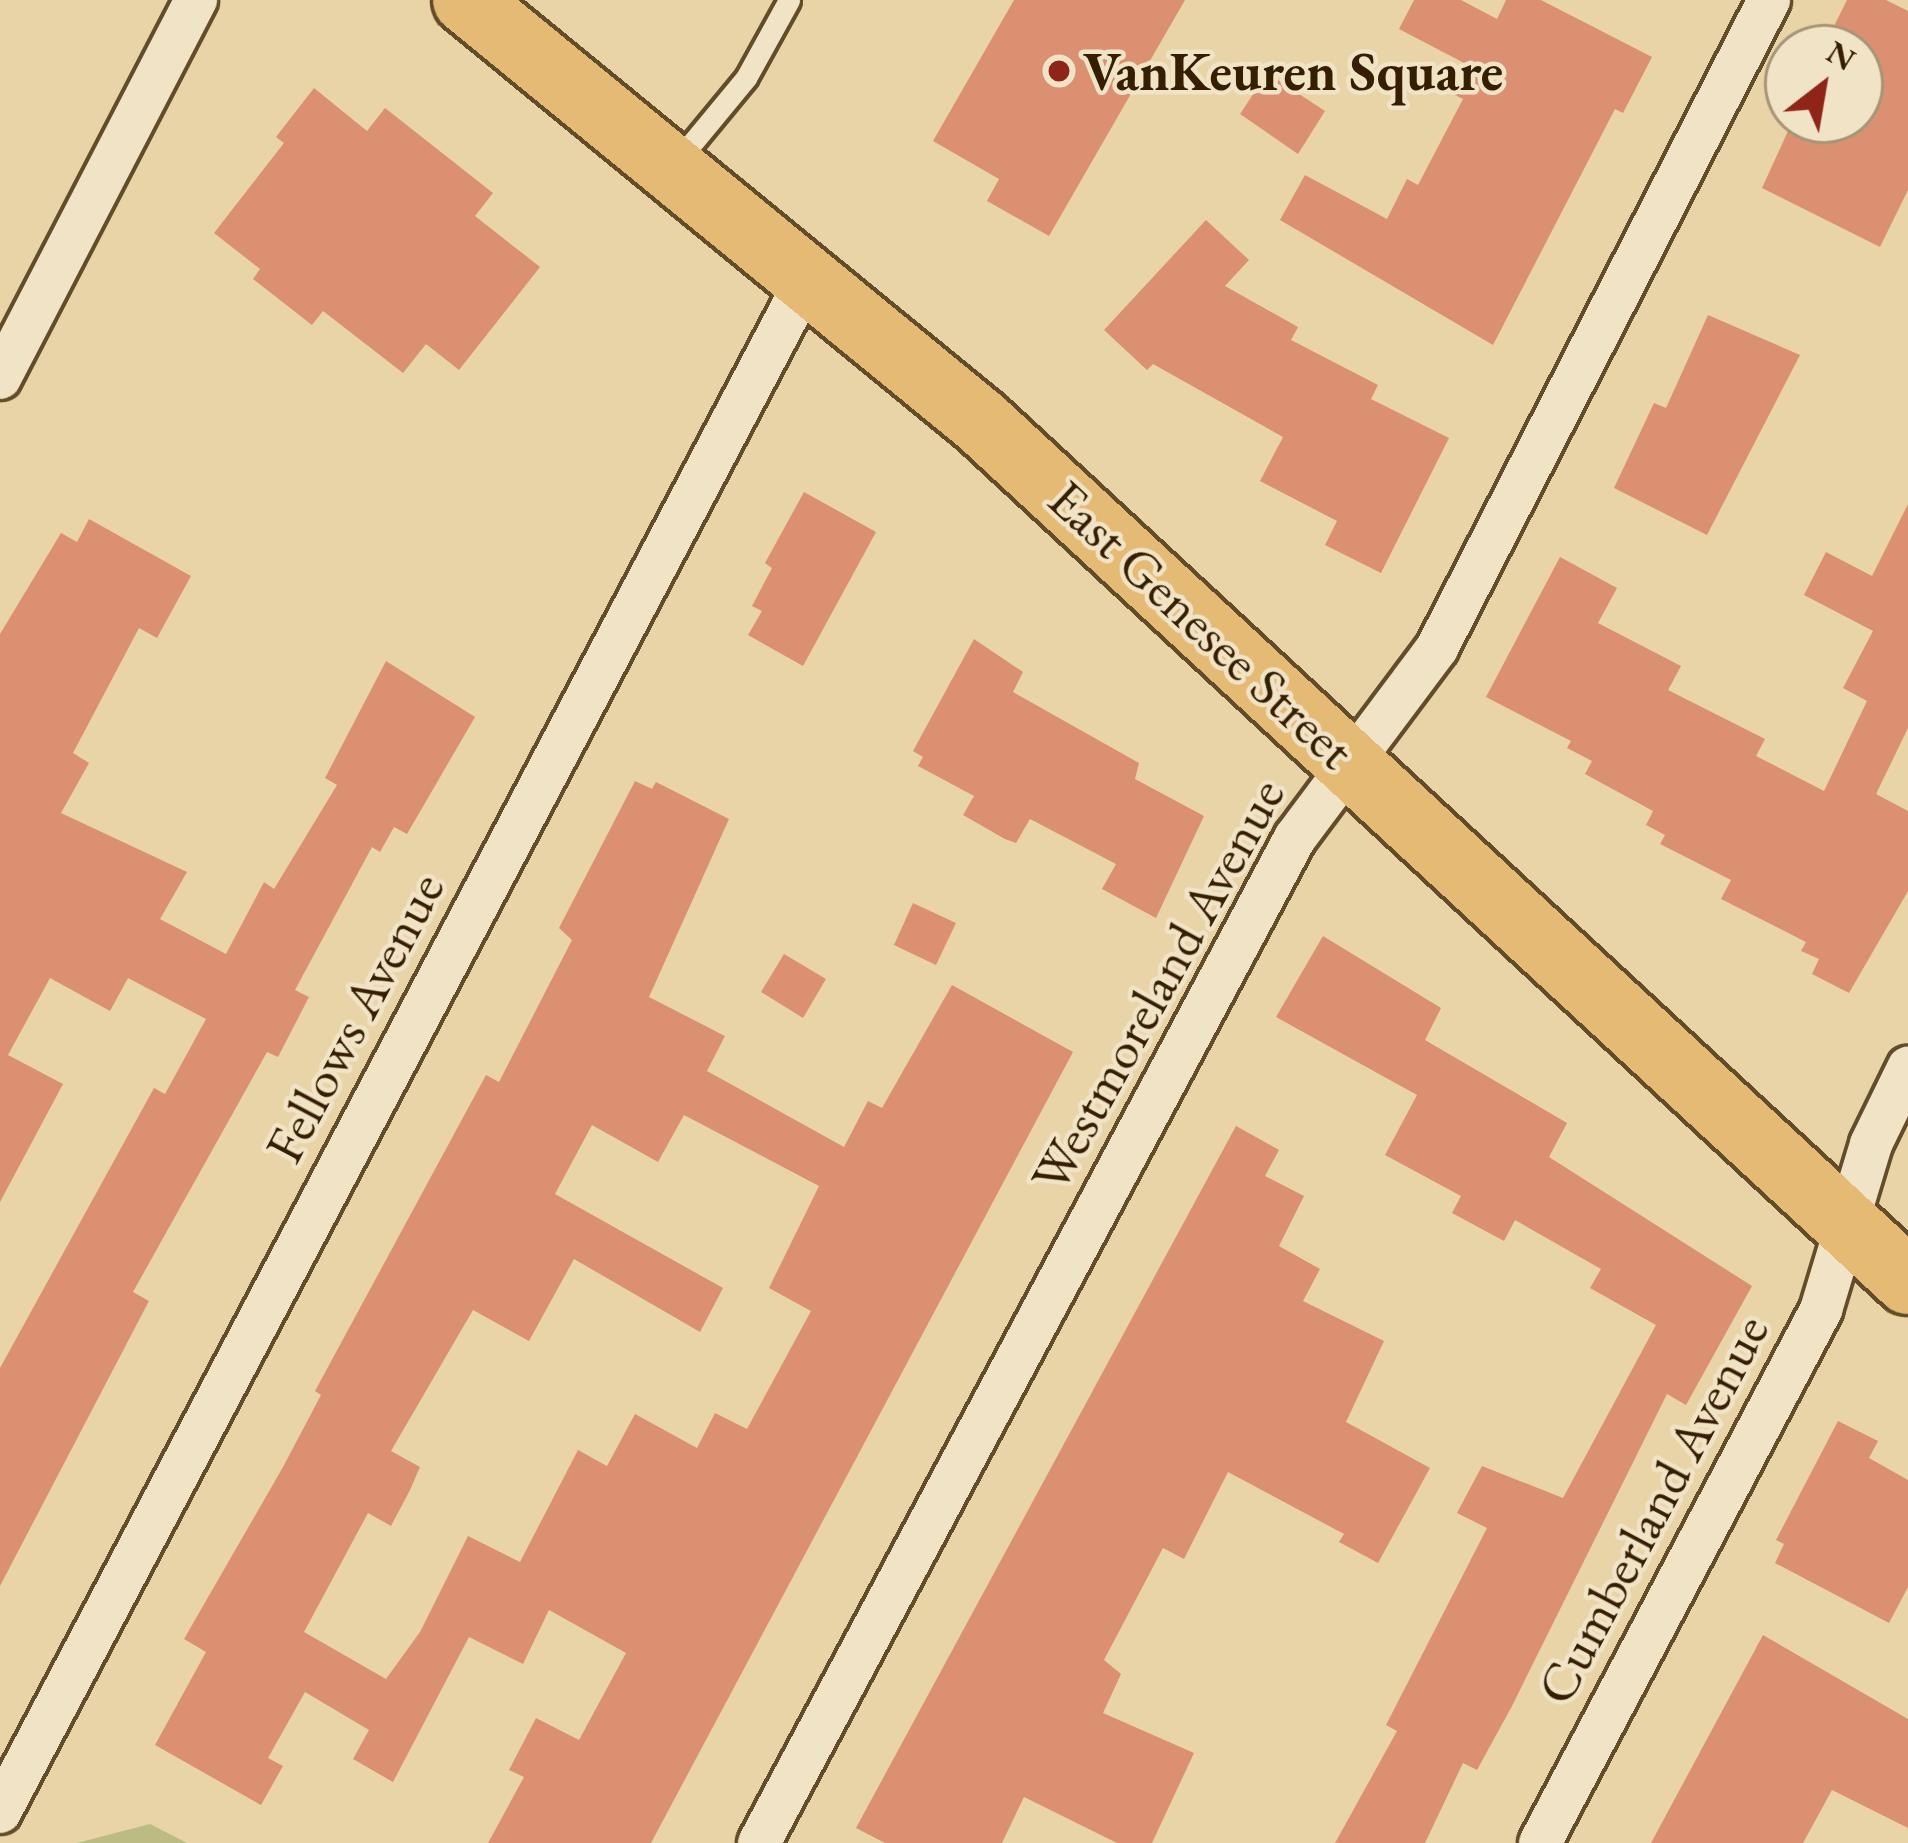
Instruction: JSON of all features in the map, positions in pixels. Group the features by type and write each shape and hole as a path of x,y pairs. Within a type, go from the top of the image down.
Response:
{"main road":[{"name":"East Genesee Street","path":"466,0 808,275 981,422 1908,1281"}],"street":[{"path":"0,378 196,0"},
{"name":"Westmoreland Avenue","path":"759,1843 1295,838 1437,647 1769,0"},
{"name":"Fellows Avenue","path":"0,1812 808,275"},
{"name":"Cumberland Avenue","path":"1540,1843 1821,1310 1845,1220 1908,1068"}],"lane":[{"path":"674,166 746,78 789,0"}],"green space":[{"path":"150,1824 187,1843 77,1843"}],"building":[{"name":"VanKeuren Square","path":"1014,0 1185,0 1049,236 987,201 999,179 933,141"},
{"path":"1414,0 1461,0 1497,19 1506,0 1541,0 1652,57 1623,113 1615,109 1493,345 1280,220 1305,175 1387,219 1407,179 1418,185 1463,99 1451,93 1466,64 1399,29"},
{"path":"1847,0 1886,0 1908,11 1908,190 1880,247 1762,188 1782,144 1884,144 1884,24 1835,24"},
{"path":"1267,73 1325,111 1298,154 1240,114"},
{"path":"314,88 367,131 385,108 493,193 475,216 540,267 459,370 426,344 403,373 323,311 312,325 253,279 260,269 214,233 284,143 276,137"},
{"path":"1206,220 1249,260 1225,286 1298,327 1291,340 1378,385 1371,399 1449,438 1381,573 1325,545 1337,521 1260,481 1283,437 1153,364 1147,370 1104,330"},
{"path":"1708,315 1800,355 1707,535 1614,488 1654,403 1666,408"},
{"path":"804,492 876,532 803,666 748,635 762,611 752,606 772,568 765,563"},
{"path":"1908,504 1908,728 1876,794 1908,811 1908,891 1849,993 1812,974 1819,959 1801,951 1806,942 1721,899 1731,880 1660,844 1665,835 1646,825 1653,811 1585,774 1592,761 1567,748 1571,741 1486,697 1560,557 1617,588 1598,623 1681,666 1668,690 1765,739 1756,756 1824,791 1867,701 1843,688 1873,631 1804,595 1826,552 1872,576"},
{"path":"89,519 191,576 157,638 139,628 73,753 89,763 61,813 187,872 160,919 226,954 264,882 274,889 337,785 325,778 386,661 475,717 407,834 394,827 380,852 372,847 295,990 309,997 278,1057 267,1052 133,1292 149,1301 0,1586 0,1368 154,1088 165,1094 206,1019 128,978 110,1011 50,978 8,1055 63,1084 0,1202 0,634 61,533 77,542"},
{"path":"974,639 1023,672 1013,692 1139,763 1135,779 1204,816 1156,918 1102,889 1116,864 1030,819 1016,843 1005,839 963,815 974,796 918,766 923,757 913,751"},
{"path":"635,781 652,789 656,782 729,819 649,997 725,1036 707,1071 844,1147 868,1101 882,1108 952,985 1073,1052 651,1843 488,1843 524,1777 509,1770 536,1718 579,1740 626,1653 549,1610 523,1664 469,1637 393,1782 353,1759 369,1730 305,1692 268,1758 283,1766 261,1805 155,1745 206,1652 184,1639 283,1467 321,1395 315,1391 486,1075 499,1082 572,940 559,928","holes":["684,1115 819,1186 769,1288 811,1311 747,1429 715,1413 697,1448 635,1414 607,1466 578,1450 520,1562 468,1536 420,1632 386,1679 304,1632 368,1513 391,1526 410,1490 420,1467 391,1451 473,1310 529,1341 574,1259 700,1332 723,1288 555,1194 592,1125 658,1162"]},
{"path":"913,903 956,923 936,965 894,945"},
{"path":"1323,936 1441,1008 1425,1040 1567,1123 1549,1157 1752,1286 1686,1405 1667,1394 1512,1706 1477,1770 1463,1763 1425,1843 1335,1843 1397,1731 1386,1725 1487,1528 1457,1513 1482,1466 1563,1498 1656,1325 1590,1288 1601,1269 1515,1220 1504,1241 1452,1213 1461,1196 1385,1155 1417,1095 1276,1017"},
{"path":"784,954 826,979 803,1018 761,992"},
{"path":"1236,1126 1279,1150 1265,1176 1304,1196 1279,1246 1320,1269 1303,1301 1384,1341 1346,1422 1430,1468 1378,1563 1339,1542 1344,1534 1228,1472 1184,1559 1163,1548 1104,1660 1121,1674 1103,1713 1194,1753 1152,1843 1117,1843 1024,1797 1002,1843 885,1843 856,1828"},
{"path":"1838,1421 1878,1441 1869,1458 1908,1480 1908,1587 1889,1623 1775,1563 1784,1544 1776,1540"},
{"path":"1763,1635 1908,1719 1908,1828 1832,1790 1803,1843 1651,1843"}],"place":[{"name":"VanKeuren Square","path":"1059,71"}]}
